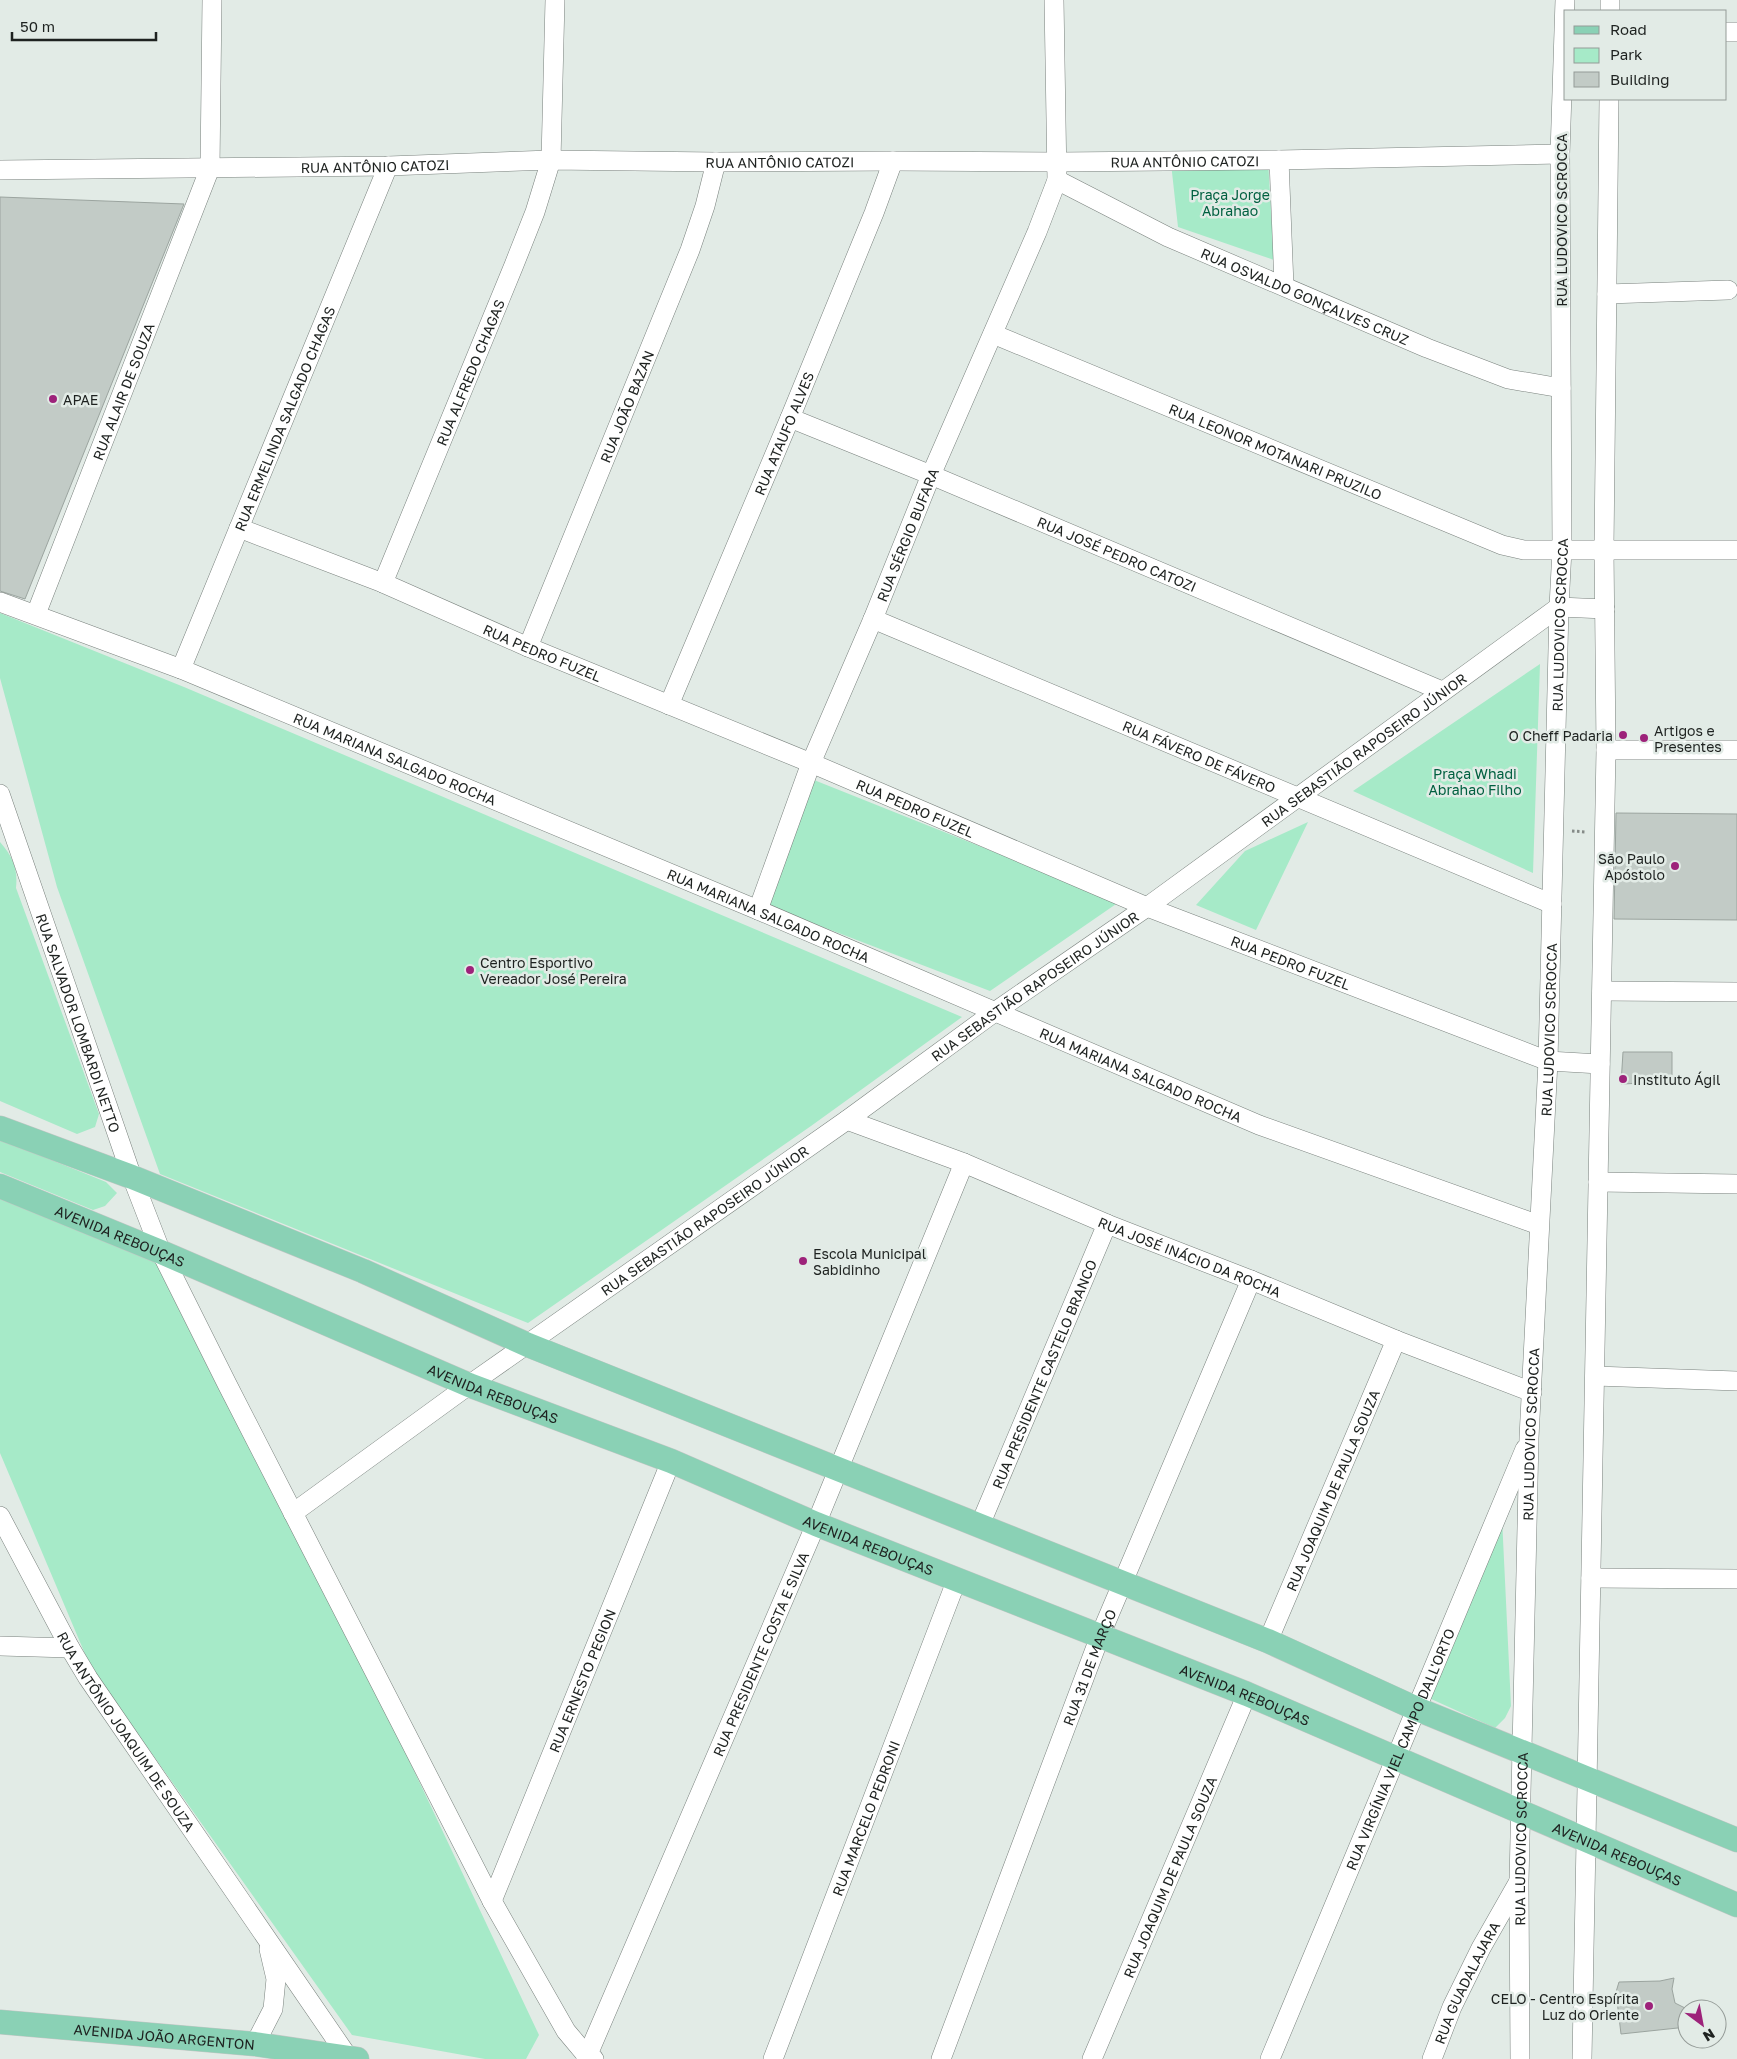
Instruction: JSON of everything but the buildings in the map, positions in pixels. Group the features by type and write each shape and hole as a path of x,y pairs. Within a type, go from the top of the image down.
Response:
{"main road":[{"path":"0,1128 132,1177 363,1271 528,1345 1268,1641 1417,1709 1737,1840"},
{"name":"AVENIDA REBOUÇAS","path":"0,1186 161,1252 469,1385 671,1461 816,1524 1247,1694 1737,1905"},
{"name":"AVENIDA JOÃO ARGENTON","path":"0,2022 255,2044 353,2058"}],"street":[{"path":"210,168 212,0"},
{"name":"RUA ALFREDO CHAGAS","path":"383,583 514,266 535,212 551,160 555,0"},
{"path":"1054,0 1057,171"},
{"name":"RUA LUDOVICO SCROCCA","path":"1520,2059 1519,1882 1529,1438 1548,1061 1562,549 1560,154 1564,71"},
{"path":"1582,2059 1606,750 1604,549 1609,100"},
{"name":"RUA ANTÔNIO CATOZI","path":"0,170 388,166 551,160 716,162 893,161 1057,171 1279,160 1560,154"},
{"path":"1279,160 1284,286"},
{"name":"RUA ATAUFO ALVES","path":"669,705 790,418 874,213 893,161"},
{"name":"RUA JOÃO BAZAN","path":"528,647 690,250 705,206 716,162"},
{"name":"RUA ERMELINDA SALGADO CHAGAS","path":"181,669 388,166"},
{"name":"RUA ALAIR DE SOUZA","path":"36,614 210,168"},
{"name":"RUA OSVALDO GONÇALVES CRUZ","path":"1057,171 1168,236 1427,348 1508,379 1561,388"},
{"name":"RUA SÉRGIO BUFARA","path":"758,910 811,763 873,619 931,475 1037,232 1057,171"},
{"path":"1607,294 1728,290"},
{"name":"RUA LEONOR MOTANARI PRUZILO","path":"993,334 1502,545 1524,550 1737,550"},
{"name":"RUA JOSÉ PEDRO CATOZI","path":"790,418 931,475 1442,691"},
{"name":"RUA PEDRO FUZEL","path":"239,528 383,583 528,647 811,763 1147,907 1548,1061 1600,1064"},
{"name":"RUA MARIANA SALGADO ROCHA","path":"0,602 181,669 996,1010 1259,1124 1539,1225"},
{"path":"1559,607 1604,609"},
{"name":"RUA SEBASTIÃO RAPOSEIRO JÚNIOR","path":"293,1512 469,1385 847,1120 996,1010 1147,907 1559,607"},
{"name":"RUA FÁVERO DE FÁVERO","path":"873,619 1552,904"},
{"path":"1606,750 1737,750"},
{"name":"RUA SALVADOR LOMBARDI NETTO","path":"0,794 132,1177 161,1252 492,1900 566,2031 589,2058"},
{"path":"1602,991 1737,992"},
{"name":"RUA JOSÉ INÁCIO DA ROCHA","path":"847,1120 964,1163 1106,1224 1251,1280 1396,1340 1532,1392"},
{"name":"RUA PRESIDENTE COSTA E SILVA","path":"589,2058 816,1524 964,1163"},
{"path":"1598,1182 1737,1184"},
{"name":"RUA PRESIDENTE CASTELO BRANCO","path":"980,1525 1106,1224"},
{"name":"RUA 31 DE MARÇO","path":"941,2059 1100,1636 1251,1280"},
{"name":"RUA JOAQUIM DE PAULA SOUZA","path":"1268,1641 1396,1340"},
{"path":"1595,1376 1737,1381"},
{"name":"RUA VIRGÍNIA VIEL CAMPO DALL'ORTO","path":"1270,2059 1529,1438"},
{"name":"RUA ERNESTO PEGION","path":"492,1900 671,1461"},
{"name":"RUA ANTÔNIO JOAQUIM DE SOUZA","path":"0,1516 88,1678 267,1938 353,2058"},
{"path":"1591,1578 1737,1579"},
{"name":"RUA MARCELO PEDRONI","path":"774,2059 957,1579"},
{"path":"0,1646 70,1648"},
{"name":"RUA JOAQUIM DE PAULA SOUZA","path":"1092,2059 1247,1694"},
{"name":"RUA GUADALAJARA","path":"1432,2059 1452,2007 1481,1948 1519,1882"},
{"name":"RUA ANTÔNIO JOAQUIM DE SOUZA","path":"255,2044 273,2009 276,1979 267,1938"}],"path":[{"path":"1554,831 1604,833"}],"green space":[{"name":"Praça Jorge Abrahao","path":"1268,161 1274,260 1178,227 1171,163"},
{"name":"Centro Esportivo Vereador José Pereira","path":"0,613 184,687 962,1017 811,1126 528,1323 160,1174 57,887 0,678"},
{"name":"Praça Whadi Abrahao Filho","path":"1540,664 1533,873 1353,791"},
{"path":"809,778 1119,902 990,991 768,906"},
{"path":"1308,822 1256,930 1196,905 1245,851"},
{"path":"0,842 14,863 16,888 99,1114 95,1127 77,1134 0,1101"},
{"path":"0,1139 106,1182 117,1193 105,1206 93,1210 0,1172"},
{"path":"0,1192 174,1263 539,2035 526,2059 485,2059 352,2035 91,1668 0,1453"},
{"path":"1502,1518 1511,1706 1505,1718 1495,1728 1429,1698"}],"place":[{"name":"APAE","path":"53,399"},
{"name":"O Cheff Padaria","path":"1623,735"},
{"name":"Artigos e Presentes","path":"1644,738"},
{"name":"São Paulo Apóstolo","path":"1675,866"},
{"name":"Centro Esportivo Vereador José Pereira","path":"470,970"},
{"name":"Instituto Ágil","path":"1623,1079"},
{"name":"Escola Municipal Sabidinho","path":"803,1261"},
{"name":"CELO - Centro Espírita Luz do Oriente","path":"1649,2006"}]}
